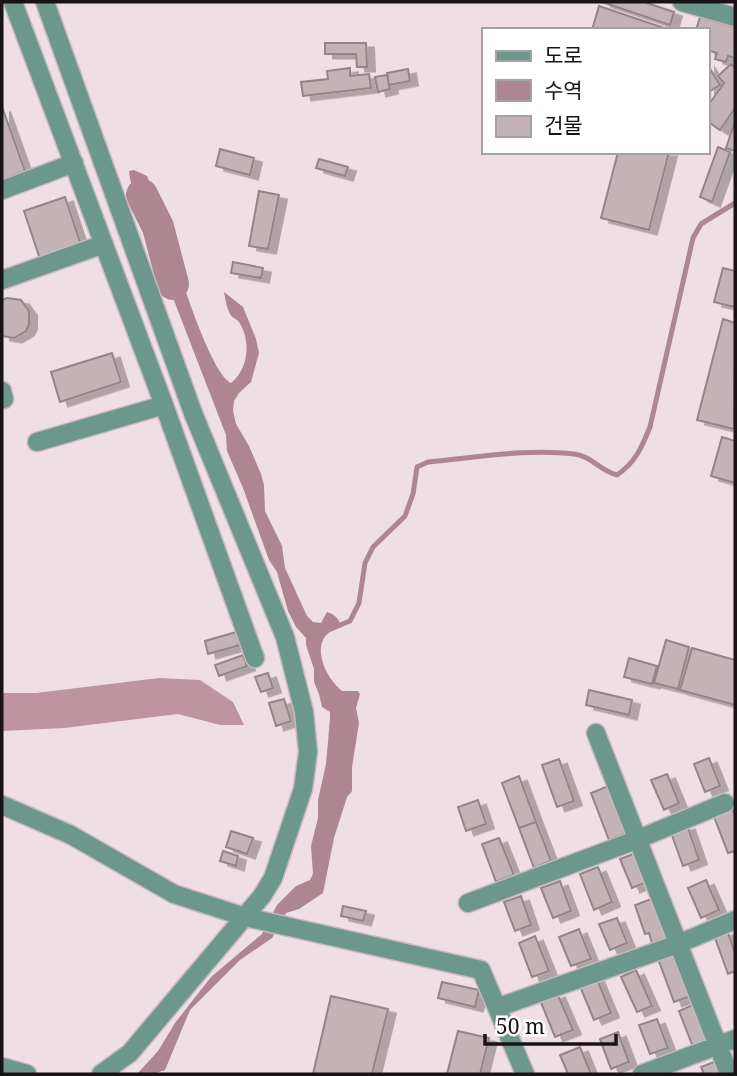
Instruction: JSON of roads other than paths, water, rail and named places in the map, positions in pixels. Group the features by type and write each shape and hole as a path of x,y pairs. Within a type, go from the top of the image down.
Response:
{"street":[{"path":"13,2 164,405 255,658"},
{"path":"45,2 193,413 285,637 304,712 308,751 303,789 273,878 244,917 130,1053 101,1074"},
{"path":"682,2 735,17"},
{"path":"2,190 74,163"},
{"path":"2,280 104,244"},
{"path":"37,442 164,405"},
{"path":"596,733 678,944 727,1042 729,1074"},
{"path":"468,903 725,803"},
{"path":"2,805 71,835 174,894 244,917 481,971 526,1074"},
{"path":"499,1007 678,944 735,920"},
{"path":"642,1074 727,1042"},
{"path":"2,1067 27,1074"}],"water":[{"path":"134,170 147,176 171,237 145,231 130,179 129,171"},
{"path":"151,241 172,246 205,342 223,376 231,383 242,370 246,346 243,329 229,312 224,292 243,307 259,353 251,382 234,401 236,424 261,474 265,511 282,546 285,568 307,616 313,622 321,623 327,612 336,617 340,624 341,627 330,631 324,638 321,656 324,666 342,691 358,691 360,694 356,708 359,723 352,767 352,791 347,797 334,838 323,893 299,909 286,913 272,938 240,960 190,1010 165,1070 153,1074 137,1074 158,1051 175,1023 211,977 262,934 277,905 296,886 310,880 313,874 311,846 318,818 318,800 326,764 330,719 330,712 322,707 314,682 314,669 306,638 296,627 288,611 277,572 269,560 227,451 226,435"}],"waterway":[{"path":"142,195 158,227 173,284"},
{"path":"326,631 350,621 359,603 365,563 373,547 405,516 413,494 417,467 428,462 538,452 580,455 617,475 629,465 641,448 650,427 693,238 701,224 735,203"}]}
